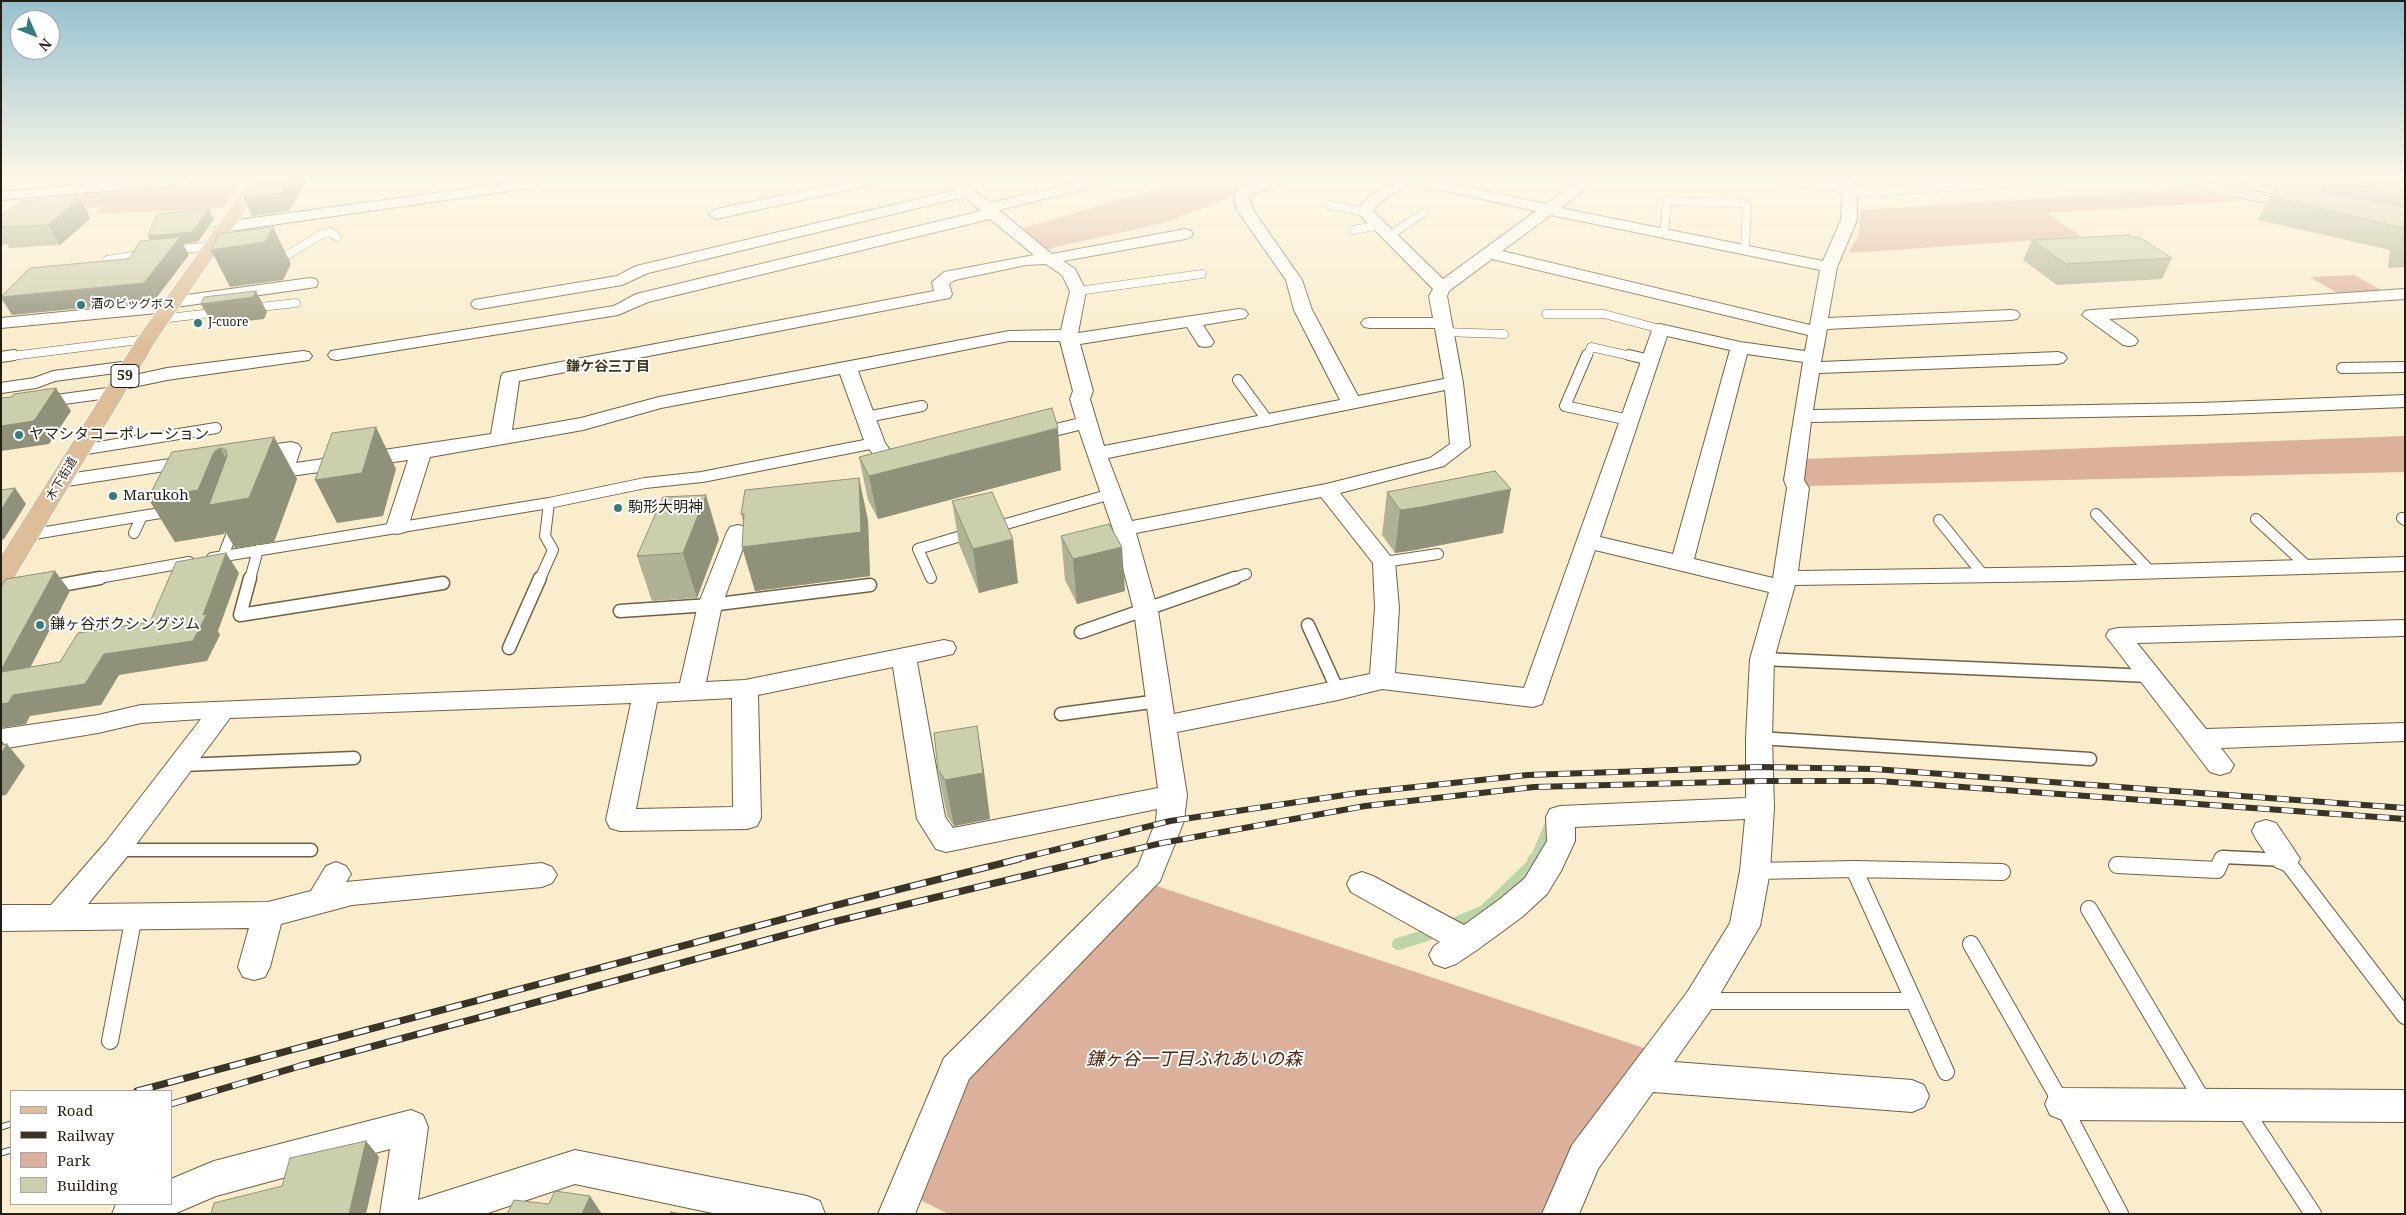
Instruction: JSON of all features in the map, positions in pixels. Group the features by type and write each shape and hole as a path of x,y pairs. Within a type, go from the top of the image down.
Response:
{"main road":[{"name":"木下街道","path":"1,578 166,309 221,237"}],"street":[{"path":"219,240 237,237"},
{"path":"480,304 622,280 642,269 778,237"},
{"path":"337,355 618,310 642,298 885,237"},
{"path":"896,1214 956,1068 1150,874 1170,821 1173,795 1146,612 1124,529 1096,454 1080,400 1083,391 1069,337 1078,291 1069,272 1049,259 1023,237"},
{"path":"501,437 510,377 944,294 940,282 950,276 1026,260 1049,259 1170,237"},
{"path":"1264,237 1294,280 1303,310 1352,404"},
{"path":"1390,237 1442,288"},
{"path":"1124,529 1326,490 1437,462 1460,446 1454,384 1442,328 1438,296 1442,288 1511,237"},
{"path":"1679,237 1829,266"},
{"path":"1560,1214 1585,1157 1699,1001 1745,926 1755,871 1760,808 1759,738 1762,659 1784,583 1798,488 1794,480 1802,416 1817,328 1829,266 1842,237"},
{"path":"1489,253 1817,328 2011,315"},
{"path":"1,323 166,309 310,283"},
{"path":"2129,341 2091,315 2405,294"},
{"path":"61,481 291,448 283,471 421,452 582,424 659,403 1008,336 1069,337 1192,322 1239,314"},
{"path":"1192,322 1205,342"},
{"path":"1370,323 1442,328"},
{"path":"1161,713 1338,691 1382,680 1533,698 1660,329 1812,363 2058,358"},
{"path":"1682,562 1740,347"},
{"path":"117,388 167,374 303,356"},
{"path":"847,367 876,443 894,470 921,463"},
{"path":"1096,454 1454,384"},
{"path":"1802,416 2190,410 2405,401"},
{"path":"1004,443 1088,422"},
{"path":"397,527 421,452"},
{"path":"1326,490 1384,562 1387,608 1382,680"},
{"path":"691,692 710,605 738,532"},
{"path":"1588,541 1784,583 2405,564"},
{"path":"2220,765 2118,636 2402,631"},
{"path":"1,739 98,724 141,714 223,709 745,689 904,658 944,648"},
{"path":"904,658 931,819 946,841 1173,795"},
{"path":"646,694 620,820 747,818 745,689"},
{"path":"60,916 116,850 223,709"},
{"path":"2200,739 2405,732"},
{"path":"1362,884 1455,948 1511,908 1536,886 1551,863 1561,841 1560,817 1760,808"},
{"path":"2266,831 2285,859"},
{"path":"322,900 336,874"},
{"path":"1,918 268,915 352,893 542,875"},
{"path":"254,967 268,915"},
{"path":"1646,1076 1912,1096"},
{"path":"2062,1104 2405,1106"},
{"path":"172,1196 214,1179 411,1127 398,1214"},
{"path":"428,1214 575,1167 807,1214"},
{"path":"130,1214 152,1205"}],"lane":[{"path":"264,256 289,254 318,237"},
{"path":"1745,249 1746,237"},
{"path":"166,251 219,240"},
{"path":"107,260 157,252"},
{"path":"1078,291 1202,274"},
{"path":"240,310 296,303"},
{"path":"166,309 231,311"},
{"path":"1546,314 1604,314 1660,329"},
{"path":"1442,328 1504,334"},
{"path":"1,357 147,339"},
{"path":"1629,420 1565,406 1591,348 1650,360"},
{"path":"1,388 35,383 54,376 130,366"},
{"path":"2342,368 2405,367"},
{"path":"1238,380 1268,421"},
{"path":"39,403 117,388"},
{"path":"867,417 922,406"},
{"path":"80,450 216,428"},
{"path":"38,589 258,550 549,504 645,483 702,477 876,443"},
{"path":"931,578 918,549 1111,494"},
{"path":"509,648 553,550 545,536 549,504"},
{"path":"28,534 174,511"},
{"path":"223,556 239,514"},
{"path":"2096,514 2151,572"},
{"path":"134,533 142,516"},
{"path":"2256,519 2308,567"},
{"path":"1939,520 1984,576"},
{"path":"258,550 240,615 443,583"},
{"path":"1384,562 1438,554"},
{"path":"1081,632 1146,612 1246,574"},
{"path":"620,611 710,605 870,585"},
{"path":"1308,625 1338,691"},
{"path":"1762,659 2150,676"},
{"path":"1061,714 1161,713"},
{"path":"1759,738 2090,759"},
{"path":"180,765 354,758"},
{"path":"116,850 310,850"},
{"path":"2117,865 2217,870 2223,857 2285,859 2405,1016"},
{"path":"1854,869 1912,1001 1946,1072"},
{"path":"1755,871 1854,869 2002,872"},
{"path":"2089,909 2205,1104"},
{"path":"110,1041 134,916"},
{"path":"1971,944 2062,1104 2120,1214"},
{"path":"1699,1001 1912,1001"},
{"path":"2241,1105 2313,1214"}],"green space":[{"path":"1030,237 1102,237 1047,249"},
{"path":"1858,237 2082,237 1849,253"},
{"path":"2354,275 2383,291 2339,294 2310,277"},
{"path":"2405,436 2405,472 1807,486 1801,475 1803,459"},
{"name":"鎌ヶ谷一丁目ふれあいの森","path":"1154,885 1650,1050 1548,1214 949,1214 914,1197 965,1077"}],"building":[{"path":"180,237 144,283 1,297 30,268 126,259 130,258 140,241"},
{"path":"217,237 268,237 265,242 211,250"},
{"path":"2095,237 2139,237 2172,258 2066,264 2032,240"},
{"path":"256,291 253,297 201,304 204,297"},
{"path":"56,388 34,421 1,426 1,398 12,397 14,394"},
{"path":"1052,408 1058,428 869,476 859,457"},
{"path":"376,427 362,473 315,480 332,433"},
{"path":"274,437 249,498 209,505 227,456 226,450 220,448 214,452 198,490 148,498 172,452"},
{"path":"1495,471 1511,489 1400,510 1387,492"},
{"path":"859,478 861,532 742,547 744,514 741,514 745,490"},
{"path":"15,488 1,510 1,490"},
{"path":"992,492 1013,539 973,549 952,501"},
{"path":"706,495 683,553 637,556 663,497"},
{"path":"1109,524 1122,547 1073,559 1061,536"},
{"path":"226,553 203,615 207,614 193,641 104,654 85,684 13,695 8,703 1,704 1,672 60,662 78,633 150,622 176,562"},
{"path":"55,571 1,670 1,587 6,579"},
{"path":"977,726 983,773 945,780 938,770 934,733"},
{"path":"7,744 1,754 1,745"},
{"path":"366,1141 349,1214 211,1214 214,1203 282,1186 290,1158"},
{"path":"555,1191 590,1196 582,1214 507,1214 514,1200 549,1204"}],"waterway":[{"path":"1534,860 1548,827"},
{"path":"1398,944 1427,935 1484,911 1532,865 1534,859"}],"railway":[{"path":"1014,860 1170,821 1358,793 1528,775 1760,767 1874,769 2405,808"},
{"path":"1089,860 1162,843 1365,806 1534,787 1760,781 1879,781 2405,819"},
{"path":"141,1090 829,907 1019,859"},
{"path":"172,1104 300,1066 833,922 1095,859"},
{"path":"1,1127 10,1124"},
{"path":"1,1153 10,1150"}],"place":[{"name":"酒のビッグボス","path":"81,305"},
{"name":"J-cuore","path":"198,323"},
{"name":"ヤマシタコーポレーション","path":"19,435"},
{"name":"Marukoh","path":"113,496"},
{"name":"駒形大明神","path":"618,508"},
{"name":"鎌ヶ谷ボクシングジム","path":"40,625"}],"district":[{"name":"鎌ケ谷三丁目","path":"608,367"}]}
